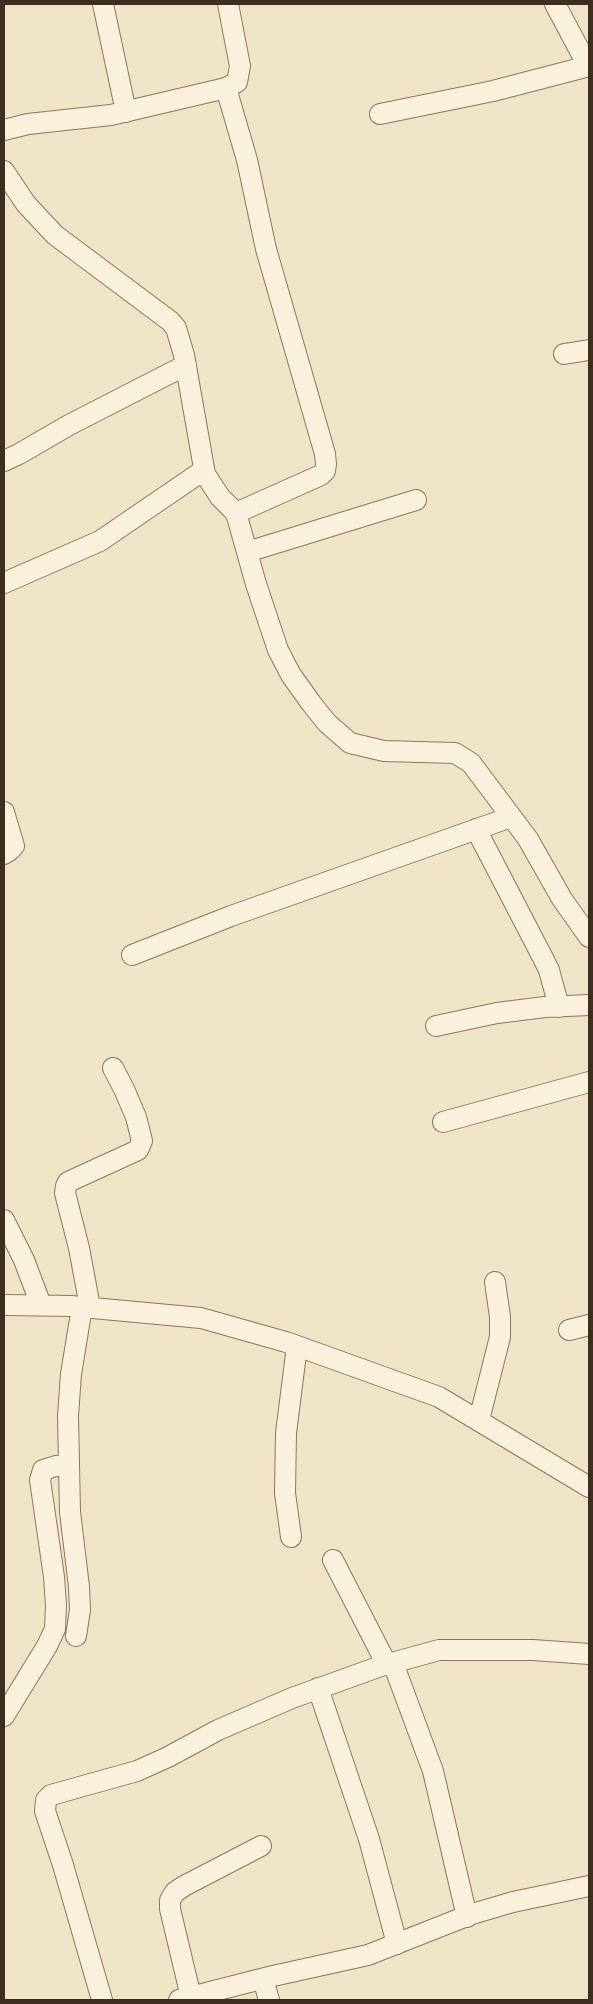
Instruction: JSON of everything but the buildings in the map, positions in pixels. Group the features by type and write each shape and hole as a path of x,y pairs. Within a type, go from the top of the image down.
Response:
{"street":[{"path":"103,4 126,112"},
{"path":"4,130 28,124 126,112 226,88 237,82 240,66 228,4"},
{"path":"380,114 493,91 589,66 555,4"},
{"path":"226,88 246,160 266,249 325,454 326,464 325,471 321,475 236,513"},
{"path":"4,171 26,204 55,235 170,321 179,336 186,365 204,470 211,485 236,513 278,650 291,675 327,723 350,743 364,748 384,751 455,753 471,763 528,839 562,899 589,937"},
{"path":"564,354 589,350"},
{"path":"4,461 186,365"},
{"path":"4,583 100,541 204,470"},
{"path":"247,552 416,500"},
{"path":"4,812 14,846 4,854"},
{"path":"132,955 240,913 511,817"},
{"path":"476,829 549,970 559,1007"},
{"path":"436,1026 497,1013 589,1005"},
{"path":"76,1636 80,1610 70,1512 68,1416 71,1374 86,1307 79,1248 66,1186 68,1182 138,1150 142,1142 136,1117 124,1089 112,1068"},
{"path":"443,1122 589,1082"},
{"path":"4,1220 24,1260 41,1305"},
{"path":"479,1420 500,1337 500,1317 495,1282"},
{"path":"4,1305 86,1307 200,1318 297,1346 439,1397 589,1487"},
{"path":"569,1330 589,1325"},
{"path":"291,1537 285,1494 286,1433 297,1346"},
{"path":"4,1716 47,1646 55,1629 54,1577 40,1480 43,1470 68,1465"},
{"path":"333,1560 390,1664 433,1770 467,1917"},
{"path":"102,2000 63,1865 45,1811 46,1800 50,1795 137,1771 168,1757 218,1730 318,1688 390,1664 440,1650 533,1650 589,1654"},
{"path":"318,1688 369,1839 397,1944"},
{"path":"261,1846 184,1886 175,1892 170,1900 170,1909 191,1998 368,1955 467,1917 513,1902 589,1886"},
{"path":"263,1979 269,2000"}]}
